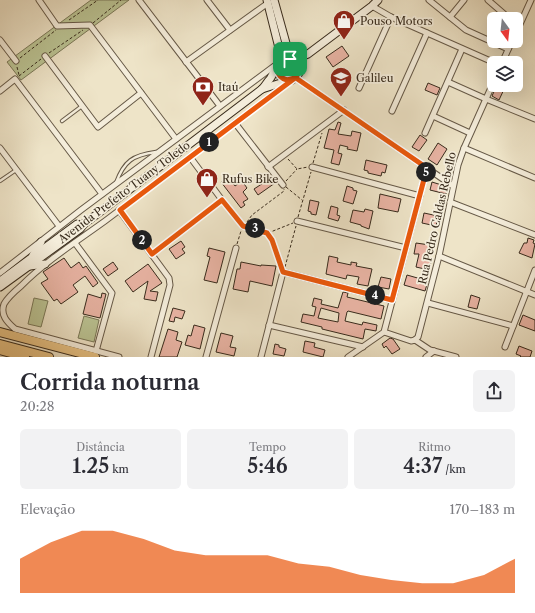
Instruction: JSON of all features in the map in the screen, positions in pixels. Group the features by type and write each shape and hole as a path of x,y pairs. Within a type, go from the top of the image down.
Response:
{"main road":[{"path":"281,62 287,59 293,60 301,58 308,54 378,0"},
{"path":"270,1 281,62 277,70 279,76 284,80 293,79 298,73 299,68 308,54"},
{"path":"270,1 289,54 297,63 299,68"},
{"name":"Avenida Prefeito Tuany Toledo","path":"19,271 80,229 84,224 262,89 281,62"},
{"name":"Avenida Prefeito Tuany Toledo","path":"262,89 293,79"},
{"path":"41,242 30,263 45,264"},
{"path":"0,281 19,271"},
{"path":"0,287 19,271"},
{"path":"0,332 95,354"},
{"path":"0,344 49,357"},
{"path":"0,350 25,357"},
{"path":"0,356 5,357"}],"street":[{"path":"39,0 58,26 90,25 176,139"},
{"path":"140,0 220,106"},
{"path":"207,0 230,30"},
{"path":"429,0 466,30 508,49 505,56"},
{"path":"450,17 464,0"},
{"path":"488,0 502,12"},
{"path":"523,14 531,0"},
{"path":"186,62 270,1"},
{"path":"372,6 391,17 487,60"},
{"path":"360,88 391,17"},
{"path":"392,111 427,33"},
{"path":"0,40 16,61"},
{"path":"426,133 462,49"},
{"path":"45,56 98,127 141,94"},
{"name":"Avenida Prefeito Tuany Toledo","path":"0,273 41,242 59,226 281,62"},
{"path":"0,91 17,77 102,194"},
{"path":"293,79 344,110 453,186"},
{"name":"Avenida Prefeito Tuany Toledo","path":"95,354 15,329 5,320 3,306 6,301 45,264 120,210 293,79"},
{"path":"448,82 535,119"},
{"name":"Rua Pedro Caldas Rebello","path":"415,340 418,338 428,303 453,186 464,148 489,92"},
{"path":"268,167 344,110"},
{"path":"433,116 470,133"},
{"path":"235,123 283,185"},
{"path":"0,148 59,226"},
{"path":"464,148 535,178"},
{"path":"190,157 243,226"},
{"path":"312,167 420,196"},
{"path":"348,357 384,332 427,168"},
{"path":"152,254 222,200"},
{"path":"450,202 535,235"},
{"path":"120,210 152,254 168,278 170,285 151,357"},
{"path":"297,221 406,248"},
{"path":"75,243 112,293 95,354 119,357"},
{"path":"206,357 236,248"},
{"path":"439,256 535,294"},
{"path":"505,347 535,270"},
{"path":"261,357 283,272 392,300"},
{"path":"428,303 513,326"},
{"path":"269,325 363,347"},
{"path":"384,332 410,341 415,340 430,350 456,357"},
{"path":"426,357 434,351"}],"lane":[{"path":"62,121 82,105"},
{"path":"116,184 121,169 130,161 143,153 159,152"},
{"path":"0,181 16,169"}],"path":[{"path":"17,77 18,73 16,61 98,0"},
{"path":"17,77 90,25 120,0"},
{"path":"283,185 297,169 312,167 324,125"},
{"path":"284,154 297,169"},
{"path":"283,185 303,201"},
{"path":"236,248 243,226 252,215 284,191 283,185"},
{"path":"243,226 267,233 297,221"},
{"path":"267,233 272,240 283,272"}],"green space":[{"path":"91,0 129,0 21,80 7,62"},
{"path":"34,298 48,301 41,327 28,324"},
{"path":"84,316 99,320 94,342 78,338"}],"building":[{"path":"342,46 349,56 333,67 326,57"},
{"path":"428,83 440,88 437,95 425,90"},
{"path":"494,92 503,92 499,100 492,96"},
{"path":"338,122 341,123 338,134 351,136 352,131 361,133 357,151 347,149 348,147 340,145 338,153 342,154 339,165 331,163 334,150 324,148 329,129 335,130"},
{"path":"420,135 427,140 419,151 412,147"},
{"path":"438,143 447,149 437,165 428,159"},
{"path":"366,160 387,165 385,173 382,172 381,176 368,173 368,171 364,170"},
{"path":"229,177 235,186 242,181 247,188 243,192 248,199 243,202 245,205 241,208 221,182"},
{"path":"271,178 275,183 258,195 254,189"},
{"path":"432,182 448,187 446,194 430,190"},
{"path":"347,186 357,191 353,204 343,201"},
{"path":"380,194 401,199 398,212 378,208"},
{"path":"310,200 319,202 316,215 311,214 311,212 308,211"},
{"path":"331,206 338,208 337,215 340,216 338,221 328,218"},
{"path":"365,209 373,211 369,229 350,222 353,210 364,212"},
{"path":"424,213 438,216 436,226 422,223"},
{"path":"528,238 534,240 533,243 535,244 532,258 519,253 524,243 527,243"},
{"path":"181,241 185,247 182,249 185,253 176,259 169,249"},
{"path":"416,243 430,245 427,257 432,258 429,270 416,267 419,254 414,254"},
{"path":"209,248 225,252 217,283 204,280 210,257 207,256"},
{"path":"329,256 338,258 337,262 351,265 351,262 357,263 356,266 372,269 368,286 357,284 359,277 347,275 346,279 326,274"},
{"path":"64,258 71,268 79,262 83,268 86,266 98,283 93,287 85,276 73,285 78,292 61,304 57,299 54,301 41,283 48,279 43,272"},
{"path":"113,262 118,269 108,276 103,269"},
{"path":"241,262 261,266 276,266 272,286 250,281 248,292 233,289 237,269 240,269"},
{"path":"148,264 162,283 150,291 158,292 156,301 144,299 148,281 133,292 125,281"},
{"path":"407,275 428,281 425,291 404,285"},
{"path":"381,277 391,279 389,289 378,287"},
{"path":"343,292 348,293 347,297 384,306 381,319 347,312 345,321 362,325 363,322 377,325 376,331 365,329 363,339 301,322 303,314 314,316 316,307 312,306 314,298 322,300 321,304 338,308","holes":["321,308 339,313 338,322 318,318"]},
{"path":"102,293 106,294 100,318 83,314 88,294 101,298"},
{"path":"471,295 480,298 477,309 468,307"},
{"path":"173,308 185,311 182,319 175,317 174,322 169,321"},
{"path":"523,315 535,320 535,331 519,325"},
{"path":"194,325 205,328 200,349 185,345 188,335 191,336"},
{"path":"168,329 178,332 176,340 182,342 177,357 159,357"},
{"path":"221,333 233,336 230,347 236,348 234,356 216,352"},
{"path":"390,338 393,339 400,349 392,354 386,346 384,348 382,344"},
{"path":"305,341 315,343 314,347 325,350 323,357 303,352"},
{"path":"275,344 286,349 284,356 273,354"},
{"path":"519,346 532,351 530,357 520,357 521,356 516,354"}],"place":[{"name":"Pouso Motors","path":"344,40"},
{"name":"Galileu","path":"341,98"},
{"name":"Itaú","path":"203,106"},
{"name":"Rufus Bike","path":"207,198"}],"route":[{"path":"290,59 295,61 298,65 299,70 296,78 427,168 392,300 283,272 272,240 267,233 243,226 222,200 152,254 120,210 295,78 292,80 284,80 279,76 277,70 281,61 290,59"}]}
